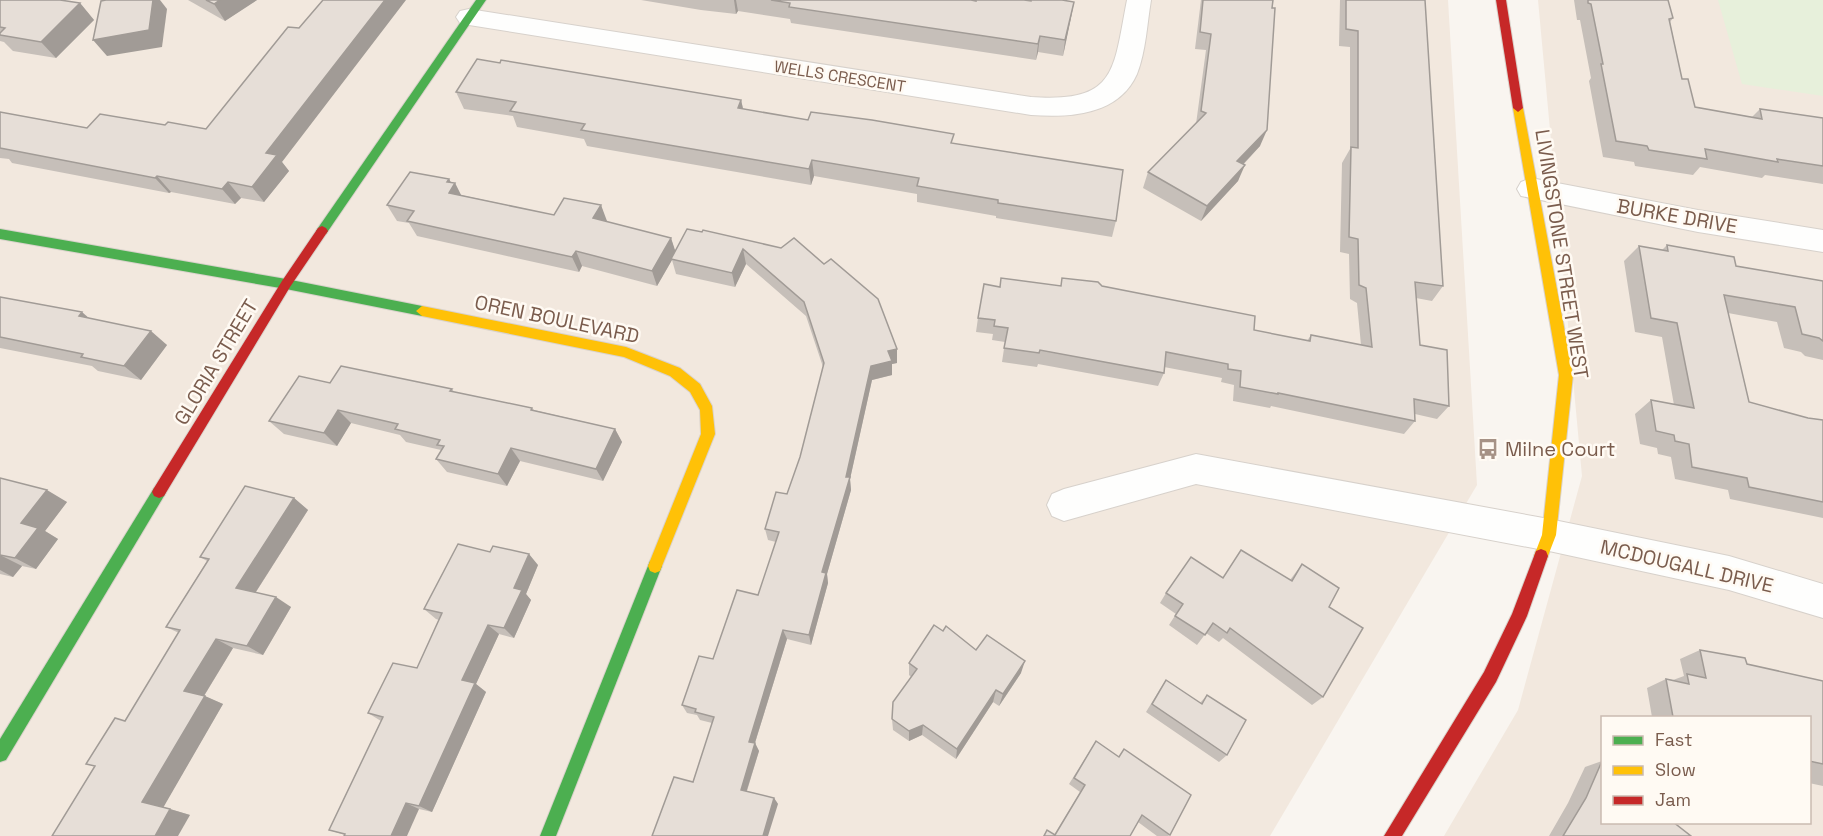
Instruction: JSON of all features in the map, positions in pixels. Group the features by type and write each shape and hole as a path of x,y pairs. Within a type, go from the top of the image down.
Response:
{"street":[{"name":"WELLS CRESCENT","path":"475,9 1030,106 1062,109 1091,104 1110,91 1123,76 1139,0"},
{"name":"LIVINGSTONE STREET WEST","path":"1392,836 1490,677 1519,616 1550,535 1566,375 1531,189 1501,0"},
{"name":"GLORIA STREET","path":"6,732 286,284 475,9"},
{"name":"BURKE DRIVE","path":"1531,189 1698,221 1823,241"},
{"name":"OREN BOULEVARD","path":"0,234 286,284 626,352 658,362 674,371 702,396 708,412 708,434 548,836"},
{"path":"1064,506 1196,468 1550,535"},
{"name":"MCDOUGALL DRIVE","path":"1550,535 1729,573 1823,601"}],"shaded area":[{"path":"0,0 1448,0 1477,485 1270,836 0,836"},
{"path":"1538,0 1823,0 1823,836 1444,836 1518,710 1582,476"}],"green space":[{"path":"1718,0 1823,0 1823,96 1742,84"}],"building":[{"path":"0,0 60,0 80,3 41,42 0,35 5,28 0,27"},
{"path":"153,0 149,30 93,40 101,1"},
{"path":"206,0 220,0 214,4"},
{"path":"323,0 385,0 266,153 277,155 252,187 228,182 222,189 0,148 0,112 87,128 100,114 206,129 288,27 299,28"},
{"path":"771,0 1062,0 1074,2 1065,40 1040,36 1038,44 789,7 790,3"},
{"path":"1203,0 1273,0 1272,8 1275,8 1267,130 1237,161 1245,165 1207,206 1148,172 1206,113 1201,111 1211,34 1200,32"},
{"path":"1346,0 1425,0 1443,286 1415,282 1420,345 1447,350 1449,406 1414,399 1415,421 1240,387 1241,371 1228,369 1228,364 1166,352 1164,373 1040,350 1039,353 1004,348 1008,328 994,326 995,320 978,318 984,284 1000,287 1001,278 1061,286 1062,278 1098,282 1102,286 1255,316 1254,330 1310,341 1311,335 1372,347 1366,288 1359,285 1358,239 1349,237 1351,147 1358,148 1358,31 1346,29"},
{"path":"1588,0 1668,0 1673,18 1669,19 1682,79 1688,79 1695,107 1762,119 1760,109 1823,118 1823,166 1777,159 1778,162 1705,149 1707,159 1649,150 1647,146 1616,141 1601,64 1603,64 1591,4"},
{"path":"477,59 500,63 501,60 741,100 738,108 808,120 811,112 954,134 951,143 1123,170 1116,221 998,203 998,200 917,186 919,178 812,160 809,169 581,130 585,124 510,111 516,102 456,92"},
{"path":"410,172 449,179 447,182 455,183 449,193 554,215 564,198 601,205 593,218 671,238 652,271 576,251 572,257 407,221 414,211 387,205"},
{"path":"687,229 702,232 703,230 781,248 794,238 824,264 831,259 878,299 897,349 888,351 892,361 871,366 846,477 850,477 822,572 826,573 809,635 783,630 749,742 755,743 741,790 774,798 763,836 652,836 674,777 693,782 714,717 695,712 696,709 682,705 699,656 713,659 737,590 758,595 779,532 765,529 776,492 787,494 800,457 824,363 804,302 743,249 732,273 671,259"},
{"path":"1667,245 1734,257 1736,266 1823,281 1823,341 1802,334 1795,307 1724,295 1749,402 1823,420 1823,502 1749,487 1747,478 1692,467 1689,444 1675,441 1674,435 1656,431 1651,400 1694,408 1677,323 1651,318 1639,246 1668,251"},
{"path":"0,297 82,312 79,316 151,331 124,366 81,357 83,354 0,337"},
{"path":"341,366 452,389 450,391 532,408 531,410 615,429 596,469 511,448 498,474 436,459 444,446 437,445 440,440 395,429 398,424 338,410 324,433 269,421 299,376 330,383"},
{"path":"0,478 47,490 21,523 38,528 15,558 0,555"},
{"path":"245,486 294,498 236,588 276,597 247,646 216,639 184,691 205,696 142,802 170,809 155,836 52,836 95,766 86,764 115,718 125,721 180,630 166,627 209,559 200,557"},
{"path":"458,544 490,552 493,546 529,554 514,588 522,590 504,628 488,625 462,680 475,683 419,806 406,803 391,836 344,836 345,834 329,830 383,717 368,713 393,663 417,668 442,613 424,609"},
{"path":"1241,550 1292,581 1302,564 1339,588 1329,607 1363,628 1323,697 1230,628 1227,633 1213,623 1205,635 1175,616 1183,604 1166,593 1191,557 1223,578"},
{"path":"934,625 943,631 946,626 976,650 987,635 1025,661 1003,694 996,690 957,749 923,725 909,731 892,719 893,702 917,669 909,663"},
{"path":"1700,650 1745,658 1747,664 1823,681 1823,764 1811,761 1811,716 1673,716 1666,679 1689,684 1687,674 1706,678"},
{"path":"1166,680 1202,704 1207,695 1246,720 1227,755 1152,704"},
{"path":"1096,741 1119,757 1124,749 1191,795 1170,835 1142,815 1130,836 1044,836 1047,830 1055,835 1085,785 1074,778"},
{"path":"1601,763 1601,824 1676,824 1691,836 1563,836 1586,798"}],"traffic: fast":[{"path":"322,231 481,0"},
{"path":"0,234 286,284 422,311"},
{"path":"0,754 159,492"},
{"path":"548,836 655,566"}],"traffic: slow":[{"path":"1518,108 1566,375 1549,535 1541,556"},
{"path":"422,311 626,352 675,372 695,388 707,410 708,434 655,566"}],"traffic: jam":[{"path":"1501,0 1518,108"},
{"path":"159,492 286,284 322,231"},
{"path":"1392,836 1490,677 1519,616 1541,556"}],"place":[{"name":"Milne Court","path":"1488,449"}]}
